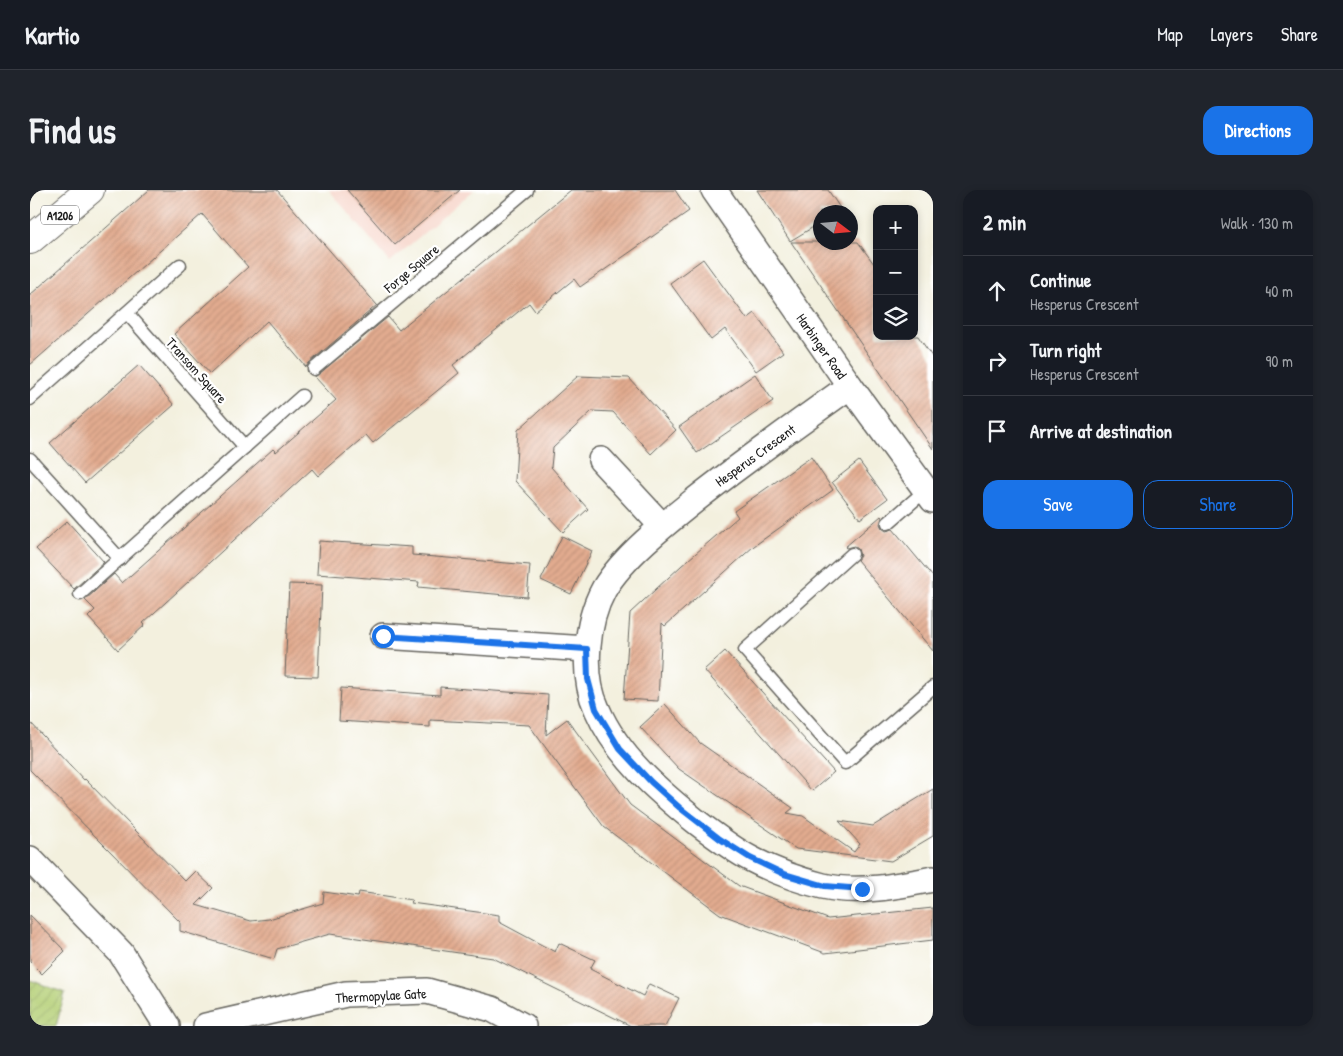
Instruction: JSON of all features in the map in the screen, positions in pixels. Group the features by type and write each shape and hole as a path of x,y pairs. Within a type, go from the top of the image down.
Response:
{"main road":[{"name":"A1206","path":"30,240 90,190"}],"street":[{"name":"Harbinger Road","path":"714,190 850,386 929,495"},
{"name":"Hesperus Crescent","path":"850,386 719,481 662,526 624,564 604,589 594,615 587,649 588,679 596,709 620,749 651,782 680,808 720,839 750,858 784,874 825,886 862,889 933,880"},
{"path":"601,460 662,526"},
{"path":"383,636 587,649"},
{"path":"30,859 121,953 167,1026"},
{"name":"Thermopylae Gate","path":"206,1026 346,994 427,991 492,1009 523,1026"}],"lane":[{"name":"Forge Square","path":"314,369 527,190"},
{"path":"30,399 180,265"},
{"name":"Transom Square","path":"127,313 245,447"},
{"path":"80,594 302,396"},
{"path":"30,459 120,559"},
{"path":"888,523 929,495"},
{"path":"852,554 745,650 845,763 933,687"}],"shaded area":[{"path":"329,190 474,190 390,262"}],"green space":[{"path":"30,980 65,993 56,1026 30,1026"}],"building":[{"path":"149,190 277,190 377,305 306,367 267,321 210,374 174,334 248,267 202,214 30,365 30,295"},
{"path":"347,190 460,190 395,245"},
{"path":"571,190 675,190 689,211 580,287 574,279 535,311 529,303 453,365 459,373 373,443 366,435 318,476 312,469 143,623 145,625 118,650 88,617 95,610 85,600 114,574 122,583 273,449 276,452 336,400 315,377 388,317 399,330"},
{"path":"757,190 828,190 838,205 813,205 813,227 790,241"},
{"path":"791,242 813,242 813,250 858,250 858,242 873,263 873,340 918,340 918,336 933,358 933,449"},
{"path":"703,259 747,319 755,313 783,352 756,371 725,329 711,340 670,283"},
{"path":"139,365 174,405 85,483 50,443"},
{"path":"755,374 773,401 697,453 679,427"},
{"path":"578,376 629,378 676,430 651,454 613,412 592,411 553,448 551,467 588,509 563,532 515,481 518,430"},
{"path":"811,457 833,490 754,546 665,626 662,623 658,701 624,699 630,613 738,517 734,511"},
{"path":"859,461 887,499 860,519 832,482"},
{"path":"881,516 880,524 882,528 886,531 893,529 933,577 933,651 857,560 860,556 858,549 854,546 845,547"},
{"path":"67,521 104,562 74,589 36,549"},
{"path":"562,536 592,551 571,594 541,580"},
{"path":"319,541 412,547 412,555 530,565 527,597 418,587 419,582 317,574"},
{"path":"289,584 322,585 318,677 285,676"},
{"path":"725,651 834,772 812,791 704,670"},
{"path":"440,687 548,695 546,735 567,719 630,805 739,886 828,919 933,908 933,940 825,953 720,914 604,827 529,725 430,720 430,727 339,721 341,688 440,695"},
{"path":"665,704 700,743 793,808 787,813 803,816 854,852 860,844 839,821 873,826 933,789 933,836 891,861 796,849 679,769 640,727"},
{"path":"30,722 84,780 185,881 195,871 213,888 196,905 251,921 269,919 323,903 324,892 358,897 359,892 412,900 411,903 499,915 499,922 555,952 559,943 595,960 590,969 643,996 649,984 679,998 665,1026 631,1026 493,958 330,934 277,949 274,959 180,931 180,922 30,770"},
{"path":"30,915 65,951 42,974 30,962"}],"route":[{"path":"383,636 587,649 588,679 596,709 620,749 651,782 680,808 720,839 750,858 784,874 825,886 862,889"}]}
